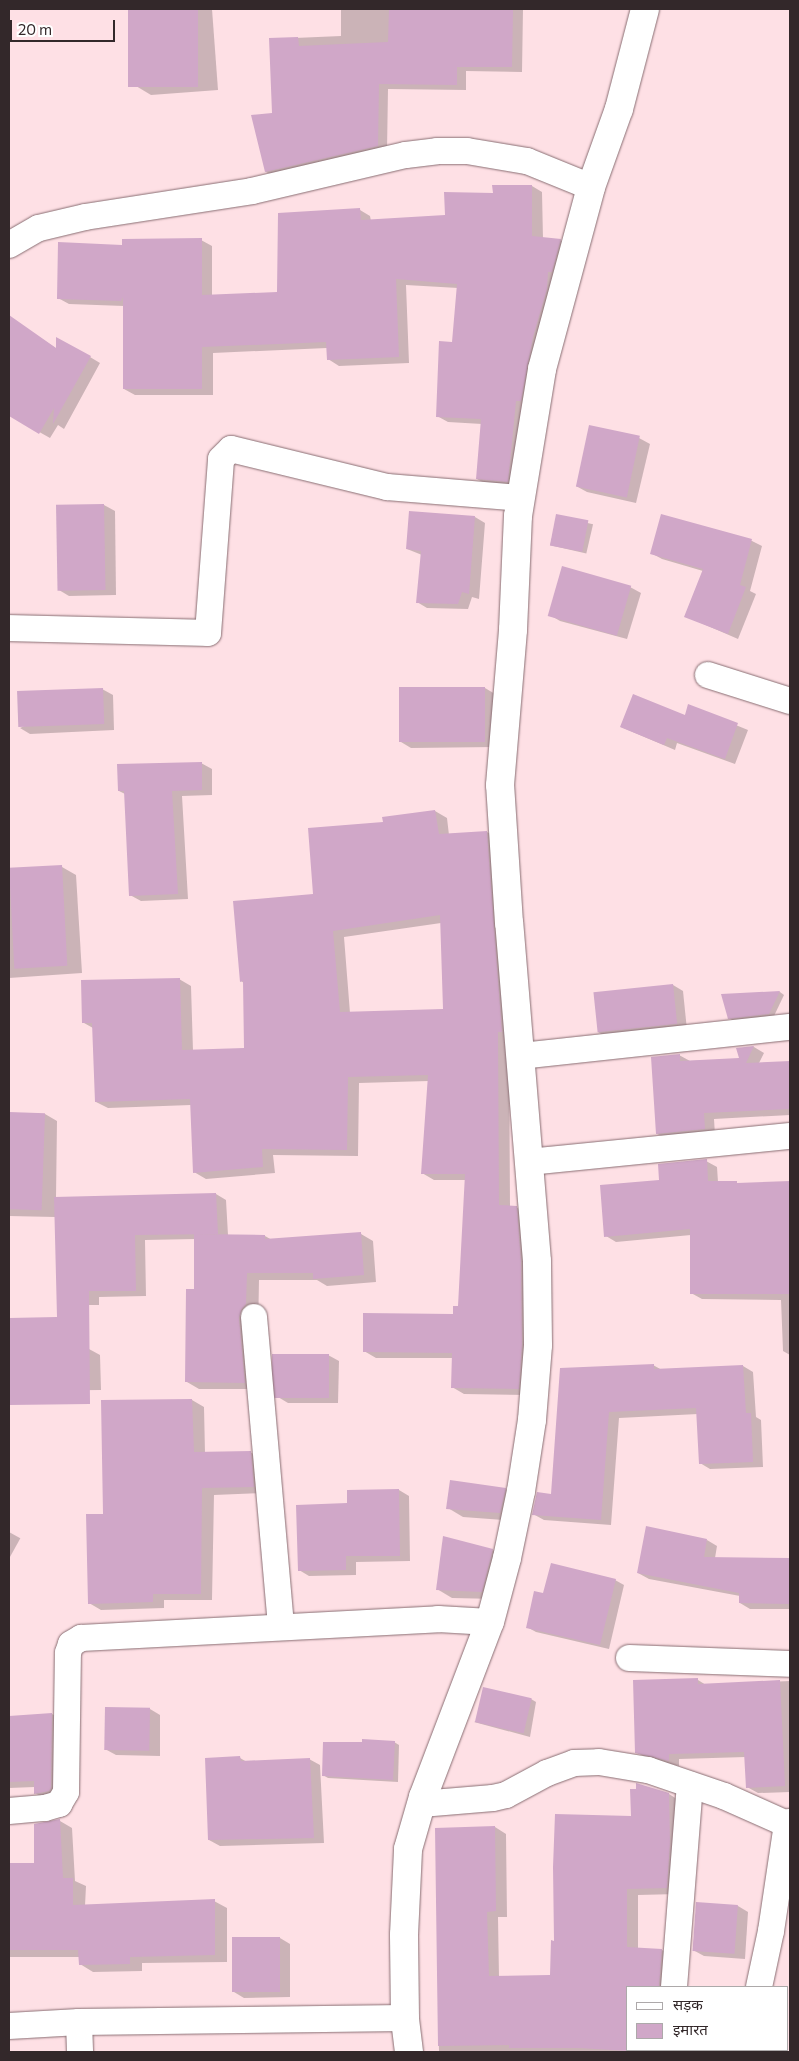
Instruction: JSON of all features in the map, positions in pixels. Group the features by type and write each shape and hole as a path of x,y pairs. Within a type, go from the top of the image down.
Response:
{"street":[{"path":"409,2052 405,2018 404,1935 408,1848 421,1804 490,1622 507,1558 532,1420 538,1345 537,1261 509,923 500,785 520,498 542,369 591,187 619,109 645,9"},
{"path":"9,245 39,228 85,217 242,192 406,155 437,151 467,152 527,161 591,187"},
{"path":"9,628 208,633 221,459 232,449 387,487 520,498"},
{"path":"708,675 790,701"},
{"path":"521,1056 790,1027"},
{"path":"530,1162 790,1136"},
{"path":"254,1317 281,1627"},
{"path":"9,1811 45,1808 59,1804 66,1792 68,1653 71,1644 81,1638 438,1619 490,1622"},
{"path":"629,1658 790,1664"},
{"path":"421,1804 493,1798 506,1795 547,1772 574,1763 599,1762 648,1770 724,1796 788,1823 771,1931 759,1986"},
{"path":"674,1986 690,1784"},
{"path":"9,2026 79,2022 405,2018"},
{"path":"79,2022 80,2052"}],"building":[{"path":"128,9 198,9 198,87 128,87"},
{"path":"389,9 513,9 512,67 457,67 457,85 379,84 378,146 265,172 251,115 272,113 269,38 298,37 299,46 388,42"},
{"path":"492,185 532,185 532,236 561,239 552,272 548,272 547,289 533,337 521,401 516,401 508,482 476,479 481,419 436,417 439,341 452,342 457,284 396,279 399,357 327,360 326,342 202,347 202,389 123,389 123,297 121,301 57,299 58,242 122,245 122,239 202,238 202,295 277,292 278,213 360,208 361,220 445,215 444,192 493,193"},
{"path":"9,315 56,348 56,337 91,356 53,424 54,408 39,434 9,416"},
{"path":"589,425 640,436 627,497 576,487"},
{"path":"104,504 106,590 58,591 56,505"},
{"path":"409,511 475,516 469,594 462,592 458,604 416,603 421,551 406,549"},
{"path":"556,514 588,520 582,552 550,545"},
{"path":"661,514 752,539 740,585 746,587 728,634 684,617 703,569 650,554"},
{"path":"562,566 631,586 617,636 548,616"},
{"path":"399,687 485,687 485,742 399,742"},
{"path":"103,688 104,724 18,727 17,691"},
{"path":"633,694 685,715 688,704 738,723 725,759 667,738 664,745 620,727"},
{"path":"202,762 202,790 172,791 178,894 129,896 124,791 118,791 117,764"},
{"path":"435,810 439,834 487,831 502,1032 498,1032 499,1205 517,1206 521,1262 522,1344 519,1389 451,1388 452,1353 363,1352 363,1313 453,1314 453,1306 458,1306 465,1174 421,1174 428,1075 348,1077 347,1150 262,1149 263,1167 193,1173 190,1099 95,1102 92,1023 82,1023 81,980 180,978 182,1050 244,1048 243,981 240,982 233,901 313,894 308,828 383,822 382,817","holes":["440,915 443,1009 340,1012 333,931"]},
{"path":"62,865 67,966 14,969 9,868"},
{"path":"673,984 677,1024 598,1032 593,992"},
{"path":"780,991 769,1014 728,1019 721,994"},
{"path":"754,1046 746,1063 790,1061 790,1109 704,1113 705,1129 656,1134 651,1057 680,1054 680,1061 739,1058 736,1048"},
{"path":"9,1112 45,1113 42,1210 9,1209"},
{"path":"707,1159 708,1181 737,1181 737,1183 790,1181 790,1294 690,1294 690,1229 604,1237 600,1185 659,1180 658,1164"},
{"path":"216,1193 218,1234 135,1235 136,1291 89,1291 90,1404 9,1405 9,1318 57,1317 54,1197"},
{"path":"361,1232 364,1275 313,1279 313,1273 247,1273 246,1304 241,1310 239,1318 245,1383 185,1382 186,1289 194,1289 194,1234 265,1235 265,1239"},
{"path":"272,1354 329,1354 329,1398 272,1398"},
{"path":"654,1364 654,1369 743,1365 746,1413 751,1413 753,1462 699,1464 696,1408 609,1412 601,1520 532,1515 537,1492 551,1494 560,1368"},
{"path":"192,1399 194,1452 251,1451 254,1487 202,1488 201,1594 153,1594 153,1602 88,1604 86,1514 103,1514 101,1400"},
{"path":"450,1480 506,1488 500,1513 446,1509"},
{"path":"399,1489 400,1556 346,1556 346,1570 298,1571 296,1505 347,1503 347,1490"},
{"path":"646,1526 707,1539 704,1557 790,1558 790,1604 739,1603 739,1593 637,1573"},
{"path":"443,1536 493,1549 482,1592 436,1590"},
{"path":"551,1563 616,1579 600,1645 526,1628 534,1591 543,1593"},
{"path":"698,1678 698,1684 780,1680 785,1786 746,1788 744,1752 669,1754 669,1761 635,1753 633,1680"},
{"path":"483,1687 532,1698 524,1733 475,1722"},
{"path":"105,1707 150,1708 149,1751 104,1750"},
{"path":"52,1713 51,1788 49,1791 34,1794 34,1781 9,1782 9,1716"},
{"path":"362,1739 395,1741 393,1780 322,1776 323,1742 362,1742"},
{"path":"240,1756 241,1761 310,1758 314,1838 208,1840 205,1758"},
{"path":"636,1783 669,1793 670,1843 667,1888 627,1889 627,1947 662,1949 659,1986 626,1986 626,2051 580,2048 509,2048 509,2045 438,2046 435,1828 495,1826 496,1911 487,1912 489,1976 550,1975 551,1940 554,1941 553,1867 555,1814 631,1816 630,1789 636,1789"},
{"path":"60,1819 63,1878 73,1878 73,1905 215,1899 215,1955 130,1957 130,1964 79,1965 78,1950 9,1950 9,1863 34,1863 34,1824"},
{"path":"696,1902 738,1905 734,1954 693,1951"},
{"path":"232,1937 280,1937 280,1992 232,1992"}]}
